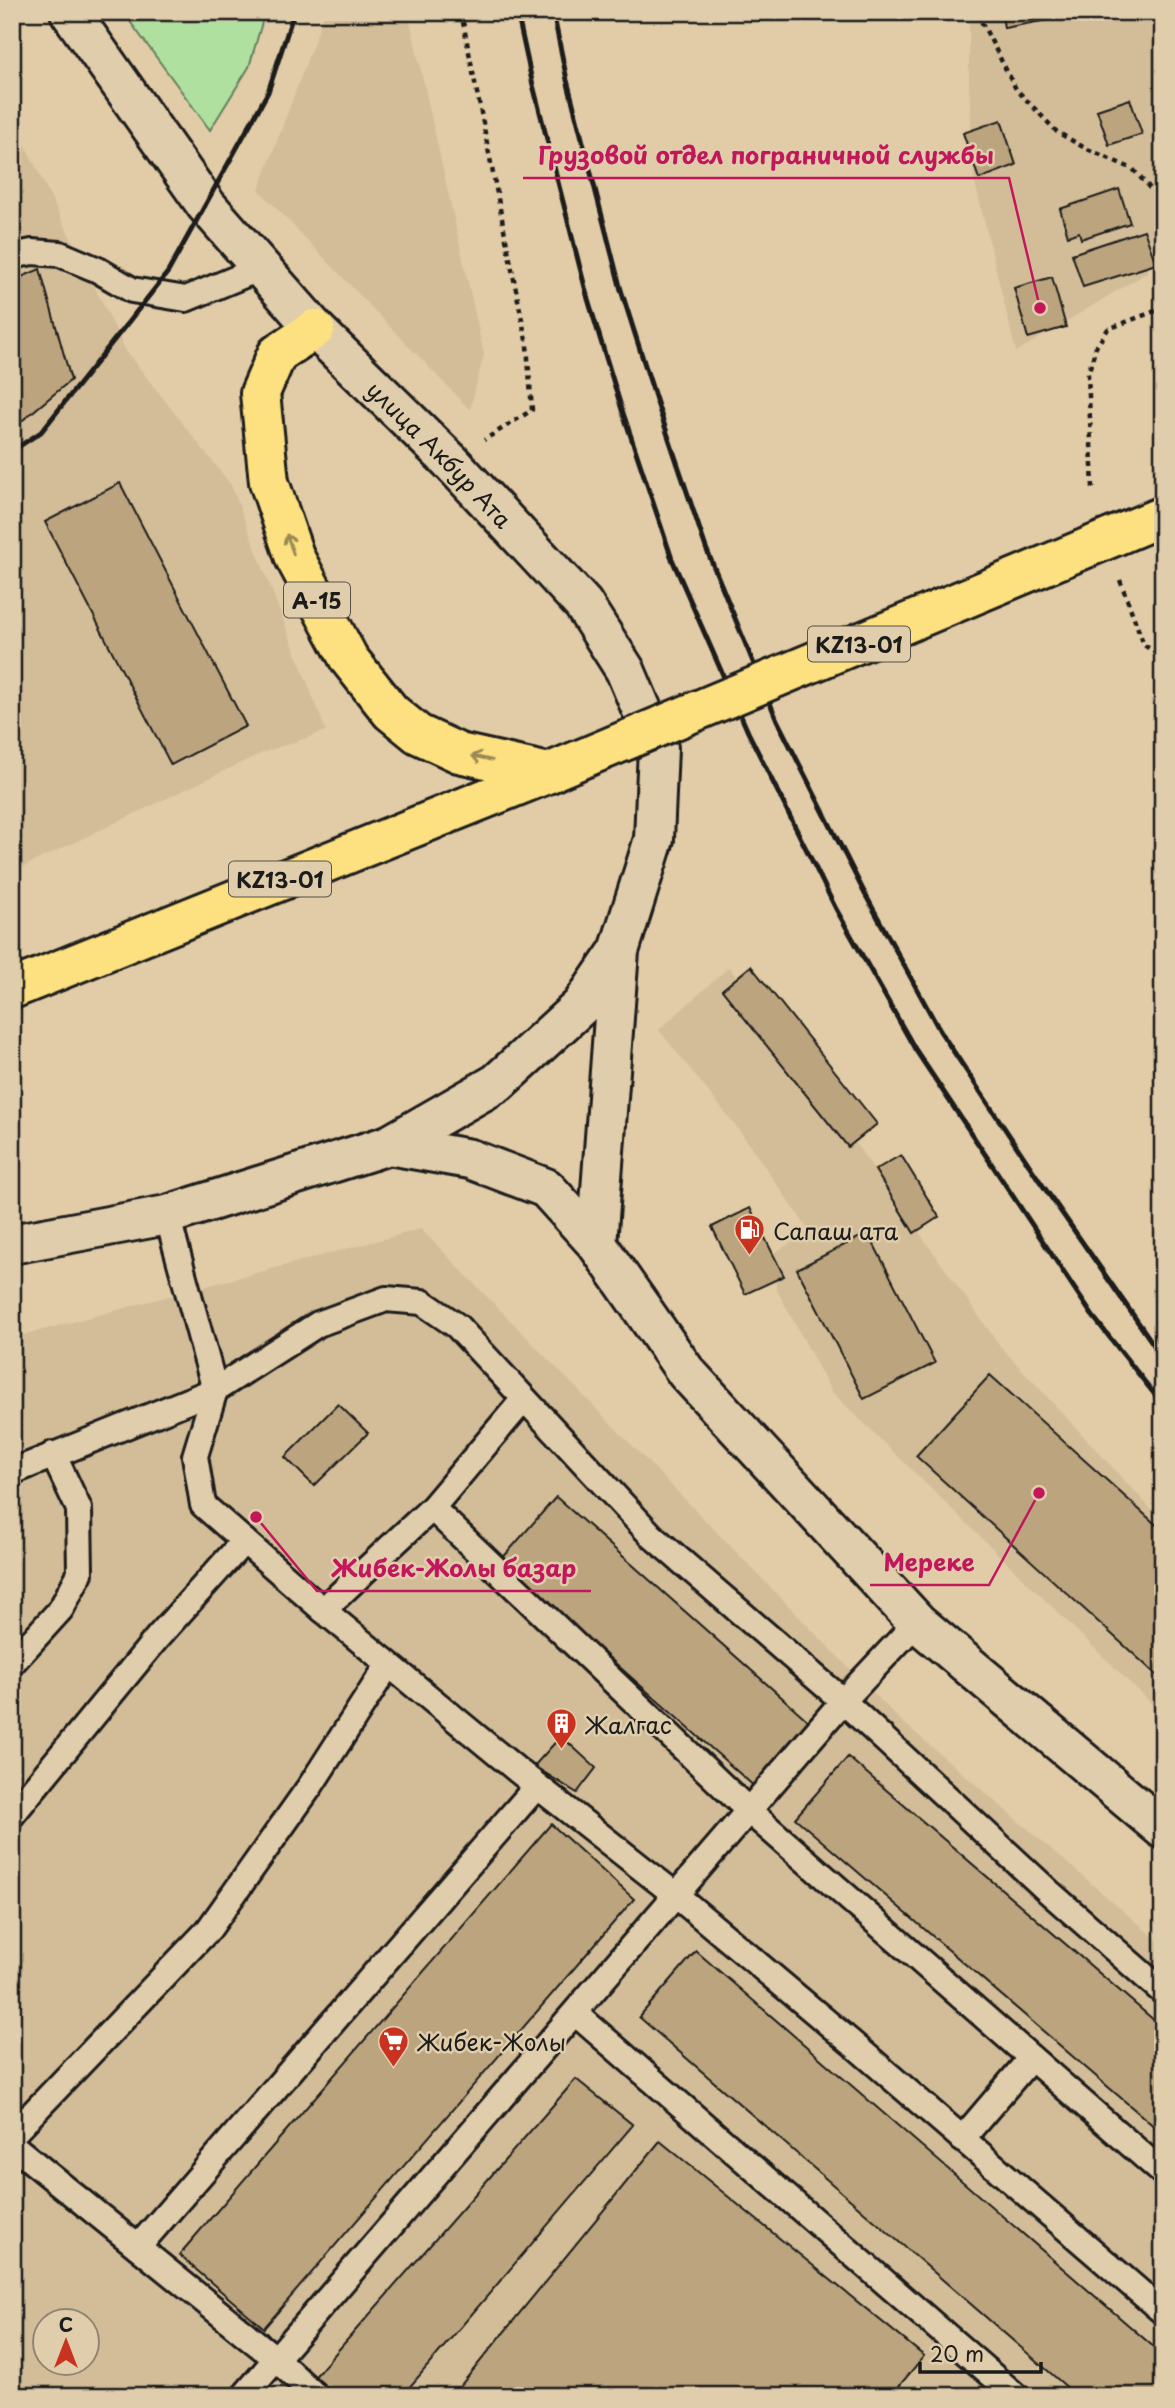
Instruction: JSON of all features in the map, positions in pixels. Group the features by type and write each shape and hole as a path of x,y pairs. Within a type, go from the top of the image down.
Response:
{"highway":[{"name":"A-15","path":"315,329 277,354 260,393 269,482 295,558 349,659 391,712 418,734 459,752 552,771"},
{"name":"KZ13-01","path":"12,989 552,771 1163,516"}],"main road":[{"name":"улица Акбур Ата","path":"70,12 206,205 315,329 450,461 583,604 625,670 658,748 654,839 619,951"},
{"path":"12,1244 167,1215 389,1145 497,1083 581,1006 619,951"},
{"path":"597,1244 619,951"},
{"path":"389,1145 470,1159 546,1188 597,1244 687,1372 917,1622 1163,1829"}],"lane":[{"path":"12,256 32,252 60,254 97,270 132,290 186,299 261,268"},
{"path":"167,1215 215,1390 195,1456 203,1505 388,1665 677,1896 1163,2312"},
{"path":"12,1472 215,1390 318,1324 386,1299 422,1302 457,1326 651,1535 843,1701 1049,1892 1163,1992"},
{"path":"323,1610 432,1508 524,1399"},
{"path":"12,1663 61,1609 80,1573 79,1509 53,1454"},
{"path":"432,1508 749,1811 1163,2173"},
{"path":"12,1815 157,1639 244,1541"},
{"path":"244,2396 843,1701 917,1622"},
{"path":"12,2135 209,1929 311,1785 388,1665"},
{"path":"138,2247 537,1786"},
{"path":"575,2014 1016,2396"},
{"path":"962,2139 1031,2058"},
{"path":"12,2145 276,2359 316,2396"}],"path":[{"path":"450,461 532,410 527,345 461,12"},
{"path":"980,12 982,23 1016,89 1031,106 1057,132 1085,148 1133,169 1163,203"},
{"path":"1093,488 1088,374 1097,347 1108,329 1163,308"},
{"path":"1120,580 1144,645 1163,658"}],"shaded area":[{"path":"325,12 408,12 484,354 470,410 259,190"},
{"path":"969,12 1163,12 1163,151 1148,272 1016,352 974,179 969,86"},
{"path":"12,118 126,351 231,485 326,731 262,753 12,872"},
{"path":"729,967 1001,1347 1163,1522 1163,1715 831,1391 777,1290 770,1255 810,1232 739,1130 659,1030"},
{"path":"421,1229 898,1718 1163,1945 1163,2396 12,2396 12,1338"}],"green space":[{"path":"123,12 265,12 249,67 210,130"}],"building":[{"path":"1020,12 1063,12 1064,17 1004,28 1002,15"},
{"path":"1130,99 1142,134 1109,145 1097,110"},
{"path":"1001,120 1016,165 979,179 963,133"},
{"path":"1119,189 1130,223 1081,239 1079,232 1068,236 1060,209"},
{"path":"1144,230 1156,264 1083,287 1072,254"},
{"path":"40,269 71,380 12,429 12,281"},
{"path":"1052,277 1066,327 1028,338 1014,288"},
{"path":"120,483 246,726 171,765 45,522"},
{"path":"751,966 877,1124 848,1147 722,990"},
{"path":"901,1155 939,1217 914,1233 875,1170"},
{"path":"750,1208 784,1276 745,1294 712,1227"},
{"path":"868,1233 935,1363 864,1399 797,1269"},
{"path":"990,1375 1163,1531 1161,1679 916,1456"},
{"path":"338,1404 368,1433 314,1486 285,1457"},
{"path":"556,1497 813,1725 756,1788 500,1561"},
{"name":"Жалгас","path":"561,1736 596,1768 577,1793 534,1766"},
{"path":"848,1757 1163,2028 1163,2134 795,1818"},
{"path":"551,1824 634,1899 264,2328 179,2255"},
{"path":"696,1951 1163,2355 1163,2396 1077,2396 639,2017"},
{"path":"576,2079 633,2125 402,2396 329,2396 312,2380"},
{"path":"660,2141 924,2356 891,2396 452,2396"}],"railway":[{"path":"12,451 41,432 168,272 268,92 294,12"},
{"path":"517,12 588,299 623,413 672,559 748,732 836,909 915,1049 1092,1315 1163,1405"},
{"path":"553,12 567,80 621,290 706,548 777,720 865,894 940,1031 1039,1180 1163,1358"}],"place":[{"name":"Грузовой отдел пограничной службы","path":"1040,308"},
{"name":"Сапаш ата","path":"750,1257"},
{"name":"Мереке","path":"1039,1493"},
{"name":"Жибек-Жолы базар","path":"256,1517"},
{"name":"Жалгас","path":"562,1751"},
{"name":"Жибек-Жолы","path":"394,2068"}]}
